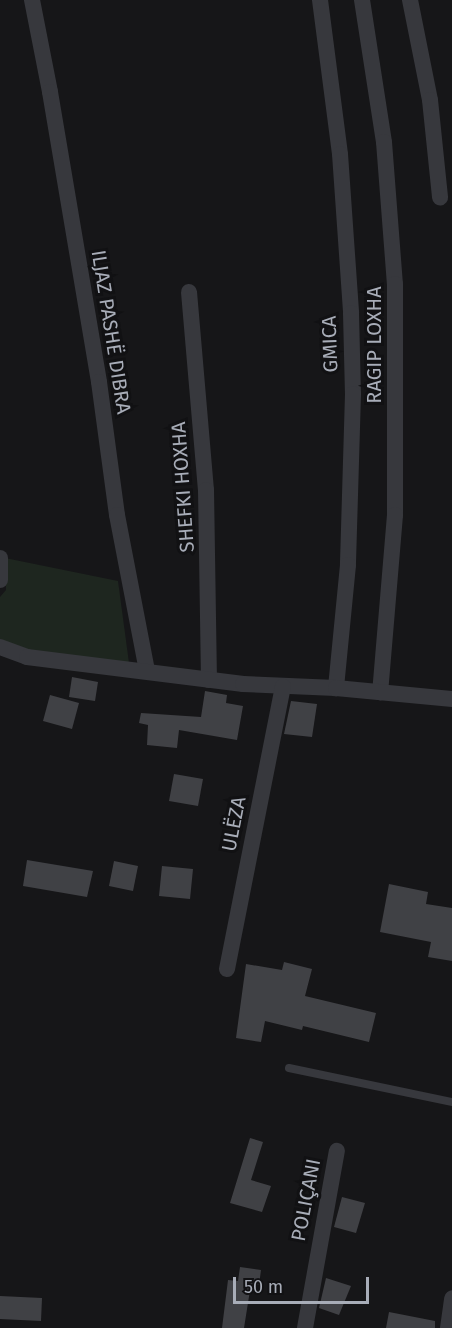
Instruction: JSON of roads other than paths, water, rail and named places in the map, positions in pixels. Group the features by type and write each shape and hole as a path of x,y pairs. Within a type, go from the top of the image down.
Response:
{"street":[{"name":"ILJAZ PASHË DIBRA","path":"32,0 50,92 99,382 117,515 147,671"},
{"name":"GMICA","path":"320,0 340,154 352,371 348,554 336,688"},
{"name":"RAGIP LOXHA","path":"362,0 384,142 395,284 395,515 380,692"},
{"path":"410,0 430,100 440,197"},
{"name":"SHEFKI HOXHA","path":"189,292 206,490 210,622 209,680"},
{"path":"0,558 0,580"},
{"path":"0,647 27,657 209,680 283,687 336,688 452,699"},
{"name":"ULËZA","path":"227,969 283,687"},
{"name":"POLIÇANI","path":"305,1328 337,1151"},
{"path":"449,1324 452,1298"}],"lane":[{"path":"289,1068 452,1102"}]}
